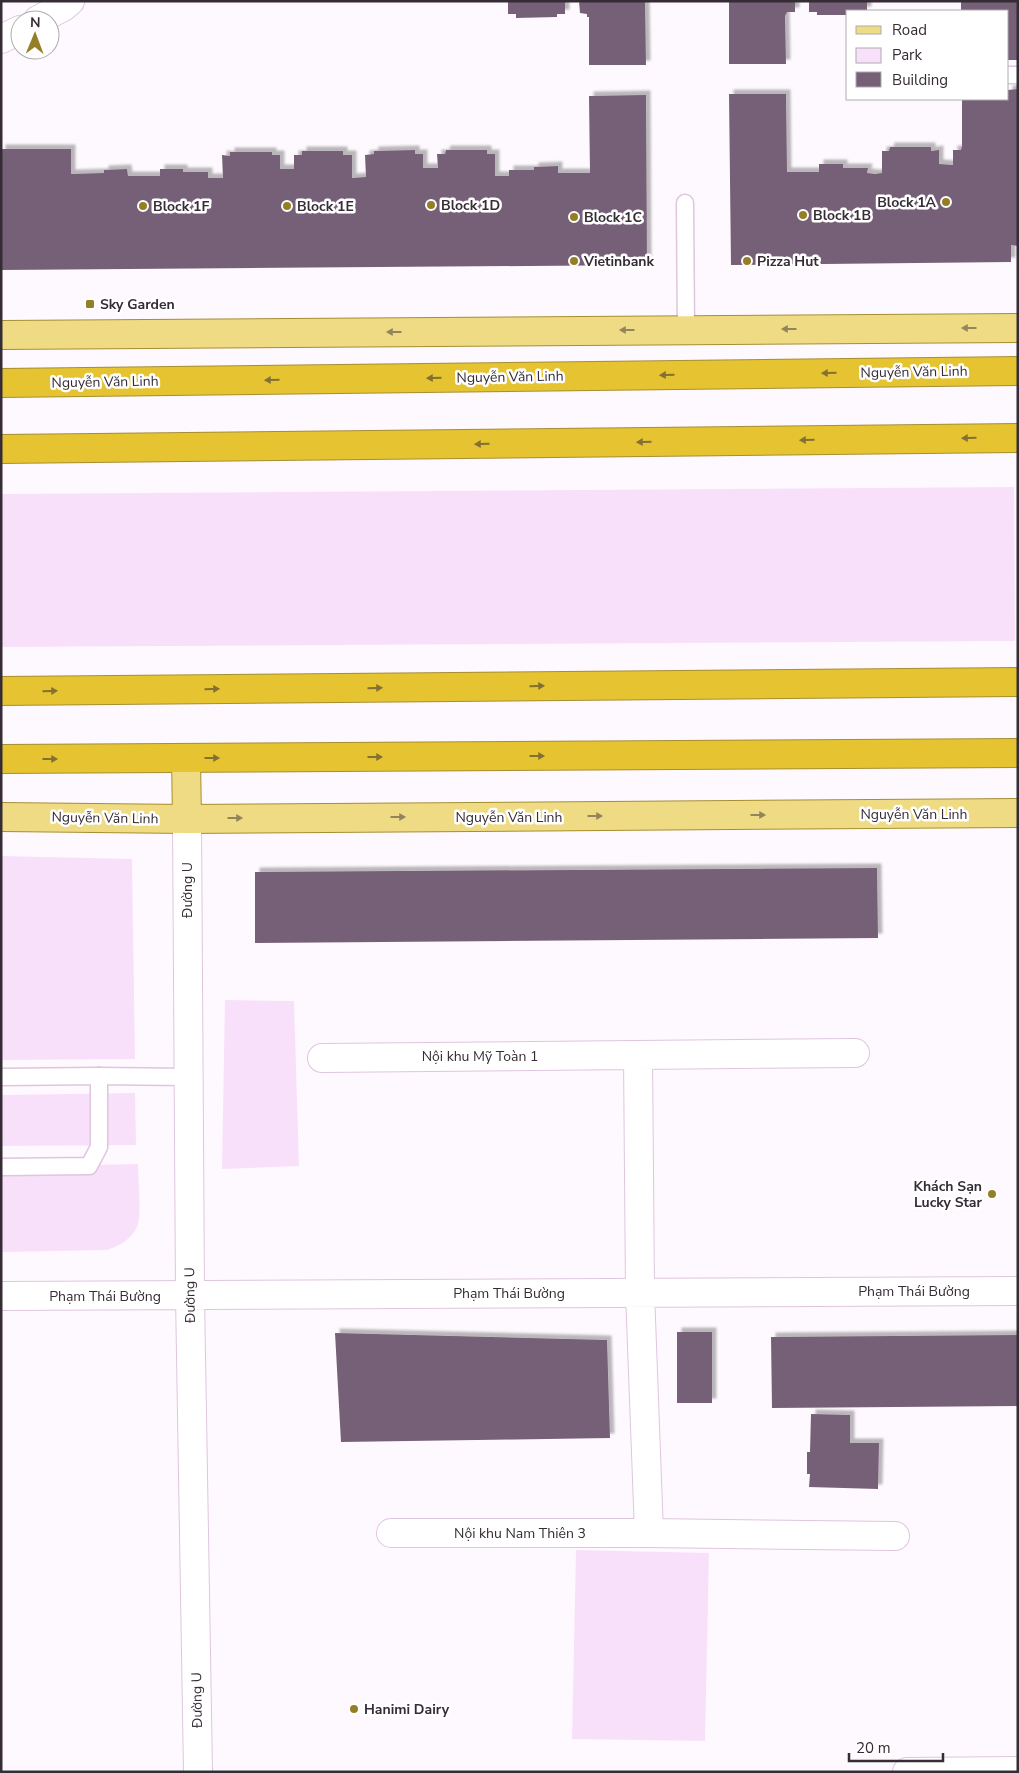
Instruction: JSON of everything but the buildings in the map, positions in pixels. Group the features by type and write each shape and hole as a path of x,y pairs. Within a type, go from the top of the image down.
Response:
{"highway":[{"name":"Nguyễn Văn Linh","path":"1,383 1018,371"},
{"path":"1,449 1018,438"},
{"path":"1,691 1018,682"},
{"path":"1,759 1018,752"}],"main road":[{"path":"1,335 1018,328"},
{"path":"186,758 187,819"},
{"name":"Nguyễn Văn Linh","path":"1,817 187,819 1018,813"}],"street":[{"path":"57,10 70,1"},
{"name":"Đường U","path":"187,819 190,1295 198,1772"},
{"name":"Nội khu Mỹ Toàn 1","path":"322,1058 855,1053"},
{"path":"638,1055 640,1292 648,1533"},
{"name":"Phạm Thái Bường","path":"1,1296 1018,1291"},
{"name":"Nội khu Nam Thiên 3","path":"391,1533 648,1533 895,1536"},
{"path":"907,1772 1018,1771"}],"lane":[{"path":"685,203 686,330"},
{"path":"1,1167 89,1166 99,1147 98,1076"},
{"path":"1,1077 188,1077"}],"green space":[{"path":"1014,487 1015,641 1,647 1,494"},
{"path":"1,856 132,859 135,1059 1,1060"},
{"path":"225,1000 294,1001 299,1166 222,1169"},
{"path":"135,1093 136,1145 1,1146 1,1095"},
{"path":"138,1164 140,1205 137,1227 125,1242 107,1250 1,1252 1,1167"},
{"path":"576,1550 709,1553 705,1741 572,1739"}],"place":[{"name":"Block 1A","path":"946,202"},
{"name":"Block 1D","path":"431,205"},
{"name":"Block 1F","path":"143,206"},
{"name":"Block 1E","path":"287,206"},
{"name":"Block 1B","path":"803,215"},
{"name":"Block 1C","path":"574,217"},
{"name":"Vietinbank","path":"574,261"},
{"name":"Pizza Hut","path":"747,261"},
{"name":"Sky Garden","path":"90,304"},
{"name":"Khách Sạn Lucky Star","path":"992,1194"},
{"name":"Hanimi Dairy","path":"354,1709"}]}
